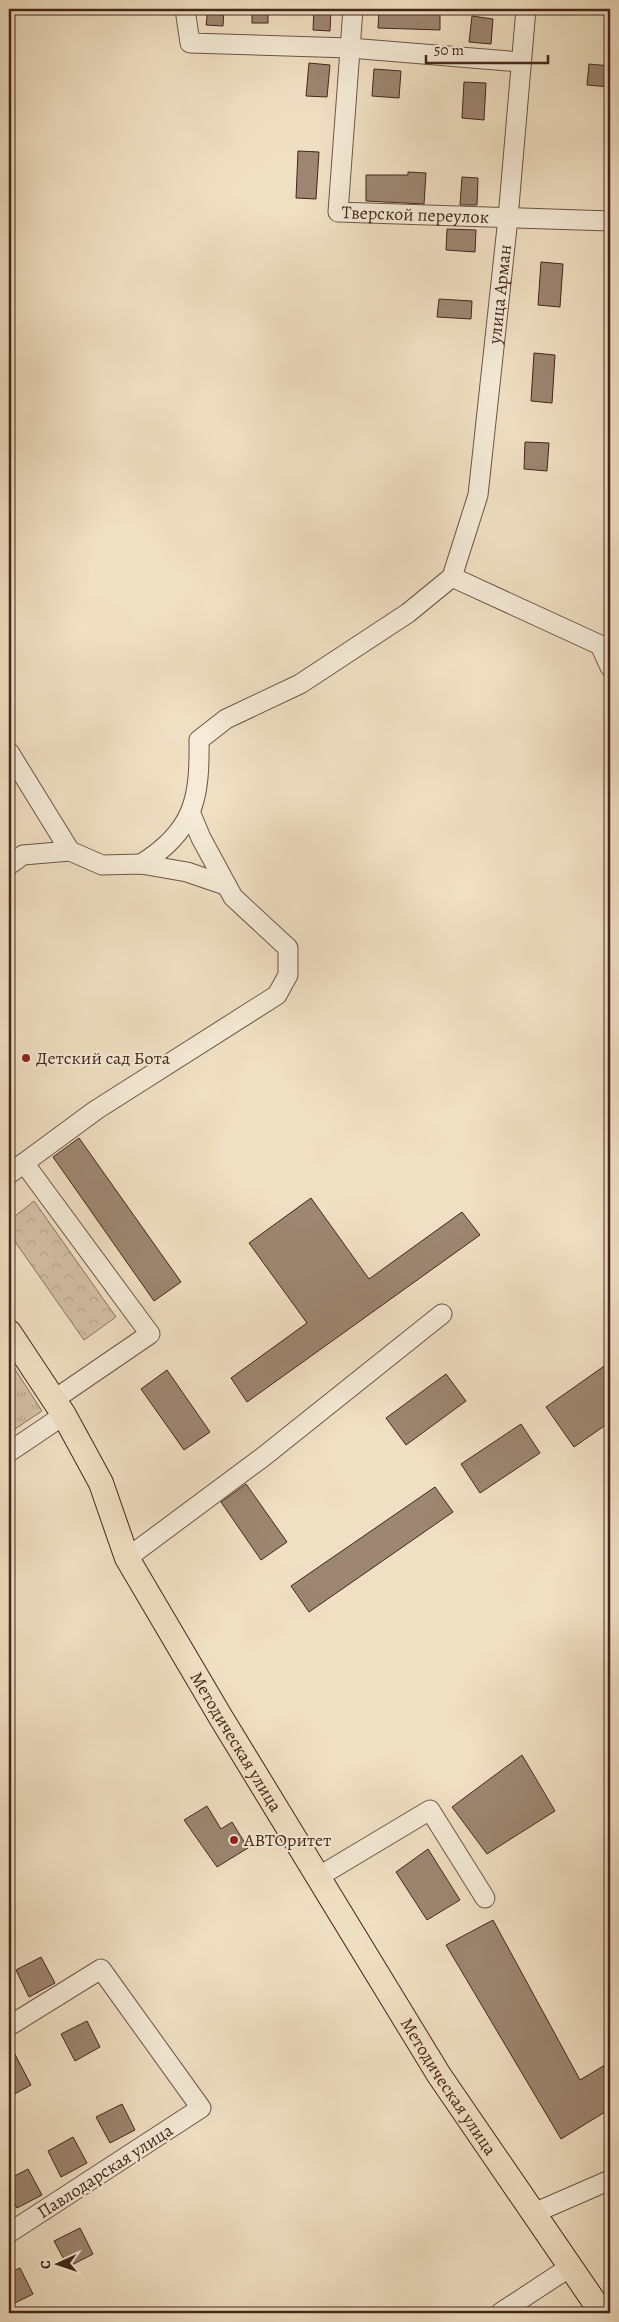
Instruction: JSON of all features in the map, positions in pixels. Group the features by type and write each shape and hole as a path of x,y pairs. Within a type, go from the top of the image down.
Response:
{"main road":[{"name":"Методическая улица","path":"9,1332 59,1407 101,1482 128,1558 318,1877 439,2075 602,2313"}],"street":[{"path":"184,9 190,43 350,48 521,62"},
{"name":"Тверской переулок","path":"353,9 338,212 508,218"},
{"name":"улица Арман","path":"452,577 478,495 508,218 526,9"},
{"path":"508,218 610,221"},
{"path":"141,864 157,854 176,836 191,814 199,771 199,740 226,719 300,684 408,613 452,577 605,644 610,667"},
{"path":"9,752 70,851"},
{"path":"9,1452 59,1407 150,1334 16,1168 96,1110 277,995 288,975 288,948 233,897 225,885 191,814"},
{"path":"9,864 23,855 70,851 102,865 141,864 187,872 225,885"},
{"path":"128,1558 263,1457 442,1314"},
{"path":"318,1877 430,1810 485,1898"},
{"name":"Павлодарская улица","path":"9,2026 101,1969 201,2108 9,2233"},
{"path":"534,2213 610,2180"},
{"path":"500,2313 570,2266"}],"green space":[{"path":"34,1201 116,1317 84,1340 9,1233 9,1221"},
{"path":"9,1360 42,1411 9,1433"}],"building":[{"path":"208,9 224,9 223,26 206,25"},
{"path":"252,9 268,9 268,23 252,23"},
{"path":"314,9 331,9 330,31 313,30"},
{"path":"379,9 440,9 440,30 378,28"},
{"path":"472,16 493,19 491,44 469,42"},
{"path":"309,63 330,65 327,97 306,96"},
{"path":"589,64 610,66 610,87 587,85"},
{"path":"374,69 401,71 399,98 372,96"},
{"path":"464,82 486,83 484,120 462,118"},
{"path":"298,151 319,152 316,199 296,198"},
{"path":"408,172 426,173 424,204 366,201 366,175 408,175"},
{"path":"462,177 478,178 477,205 460,205"},
{"path":"447,229 476,230 475,252 446,250"},
{"path":"541,262 563,264 560,307 538,305"},
{"path":"439,299 472,301 471,319 437,317"},
{"path":"534,353 555,355 552,403 531,401"},
{"path":"525,442 549,443 547,471 524,469"},
{"path":"79,1138 181,1282 154,1301 53,1157"},
{"path":"311,1198 369,1279 462,1212 480,1235 247,1402 231,1378 307,1323 249,1243"},
{"path":"610,1362 610,1422 574,1447 546,1407"},
{"path":"167,1370 210,1432 184,1450 141,1389"},
{"path":"446,1374 466,1401 406,1445 386,1418"},
{"path":"521,1424 540,1453 480,1493 461,1464"},
{"path":"246,1484 287,1542 261,1560 221,1502"},
{"path":"435,1487 453,1512 309,1612 291,1586"},
{"path":"522,1755 555,1811 487,1854 452,1807"},
{"path":"207,1806 221,1829 232,1822 248,1848 217,1867 184,1820"},
{"path":"428,1849 460,1900 427,1920 396,1872"},
{"path":"493,1920 580,2080 610,2062 610,2109 561,2139 446,1945"},
{"path":"41,1957 55,1983 29,1997 16,1970"},
{"path":"87,2021 100,2047 75,2061 61,2034"},
{"path":"9,2043 31,2085 9,2097"},
{"path":"122,2104 135,2130 110,2143 96,2117"},
{"path":"73,2137 87,2163 61,2177 48,2151"},
{"path":"28,2169 42,2195 17,2208 9,2193 9,2179"},
{"path":"80,2228 93,2254 68,2267 54,2241"},
{"path":"20,2268 33,2294 9,2306 9,2273"}],"place":[{"name":"Детский сад Бота","path":"26,1058"},
{"name":"АВТОритет","path":"234,1840"}]}
